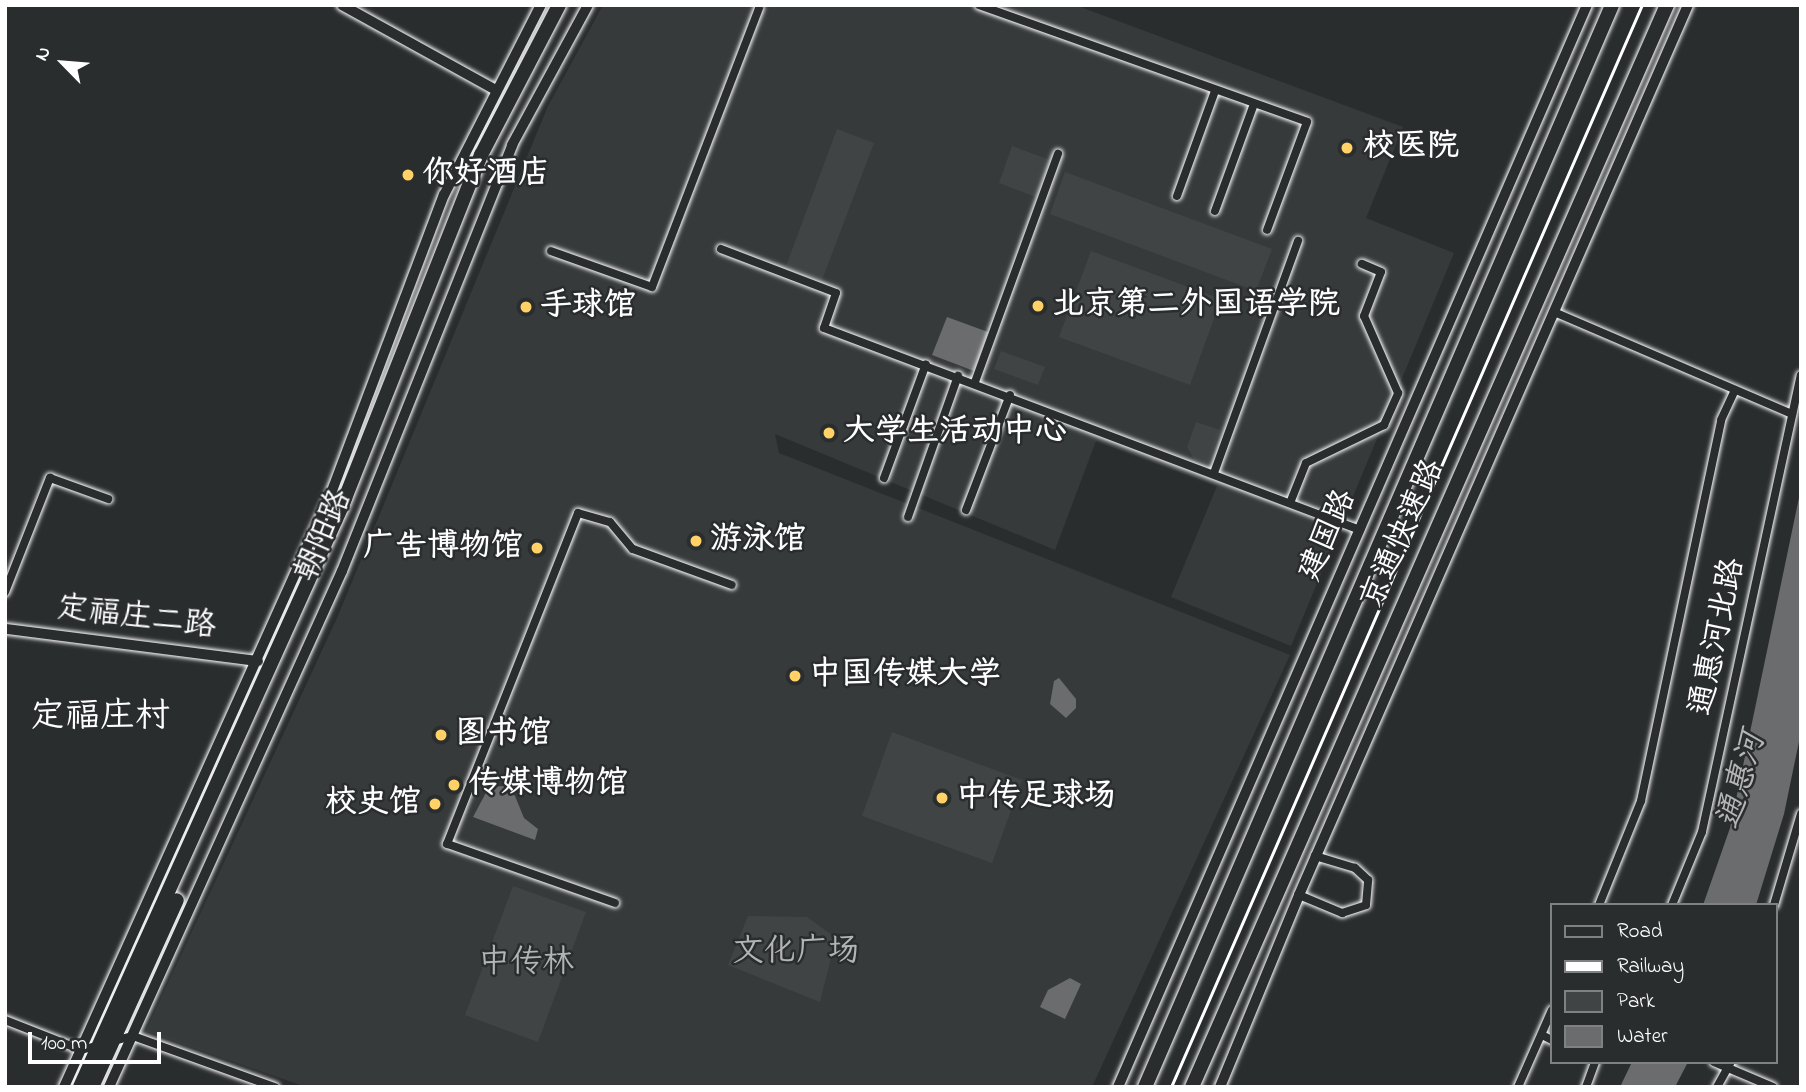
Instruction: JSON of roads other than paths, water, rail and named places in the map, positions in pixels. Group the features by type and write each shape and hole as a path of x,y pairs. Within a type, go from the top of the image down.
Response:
{"highway":[{"name":"朝阳路","path":"92,1087 106,1043 342,506 481,155 559,5"},
{"name":"朝阳路","path":"80,1087 106,1043 351,510 489,159 569,5"},
{"name":"京通快速路","path":"1144,1087 1612,5"},
{"name":"京通快速路","path":"1192,1087 1667,5"}],"street":[{"path":"342,5 495,89"},
{"name":"朝阳路","path":"64,1087 330,496 444,195 495,89 541,5"},
{"name":"朝阳路","path":"109,1087 347,559 512,145 588,5"},
{"path":"979,5 1307,122 1267,230"},
{"name":"建国路","path":"1118,1087 1587,5"},
{"path":"1220,1087 1315,856 1688,5"},
{"path":"551,251 652,287 757,6"},
{"path":"1177,196 1215,91"},
{"path":"1215,211 1254,104"},
{"path":"975,382 1058,154"},
{"path":"1213,473 1298,241"},
{"path":"721,249 836,293 824,328 1010,395 1360,530"},
{"path":"1290,503 1306,463 1384,425 1398,393 1364,316 1381,272 1362,264"},
{"path":"1554,312 1792,414"},
{"path":"884,478 926,364"},
{"path":"908,517 958,376"},
{"name":"通惠河北路","path":"1673,903 1702,832 1801,376"},
{"path":"1600,903 1640,801 1721,420 1735,390"},
{"path":"966,510 1010,395"},
{"path":"5,592 50,478 108,499"},
{"path":"615,903 447,844 578,513 610,522 633,549 732,585"},
{"name":"定福庄二路","path":"6,627 258,661"},
{"path":"1775,903 1801,814"},
{"path":"1299,895 1342,913 1366,905 1368,880 1354,868 1315,856"},
{"path":"1518,1087 1550,1015"},
{"path":"5,1020 81,1050 132,1036 275,1087"},
{"path":"1542,1035 1550,1039"},
{"path":"1586,1087 1594,1064"},
{"path":"1717,1087 1730,1065 1773,1087"}],"water":[{"path":"947,317 988,332 974,371 932,355"},
{"name":"通惠河","path":"1801,488 1801,732 1784,814 1757,903 1704,903 1730,828"},
{"path":"1059,678 1076,699 1076,708 1066,718 1050,704 1054,681"},
{"path":"504,786 515,796 524,818 538,829 535,840 473,817 489,787"},
{"path":"1070,978 1081,984 1065,1019 1040,1007 1048,990"},
{"path":"1631,1064 1687,1064 1675,1087 1620,1087"}],"railway":[{"path":"1171,1087 1642,5"}],"place":[{"name":"校医院","path":"1347,148"},
{"name":"你好酒店","path":"408,175"},
{"name":"北京第二外国语学院","path":"1038,306"},
{"name":"手球馆","path":"526,307"},
{"name":"大学生活动中心","path":"829,433"},
{"name":"游泳馆","path":"696,541"},
{"name":"广告博物馆","path":"537,548"},
{"name":"中国传媒大学","path":"795,676"},
{"name":"图书馆","path":"441,735"},
{"name":"传媒博物馆","path":"454,785"},
{"name":"中传足球场","path":"942,798"},
{"name":"校史馆","path":"435,804"}],"district":[{"name":"定福庄村","path":"100,718"}],"park label":[{"name":"文化广场","path":"796,953"},
{"name":"中传林","path":"526,964"}]}
